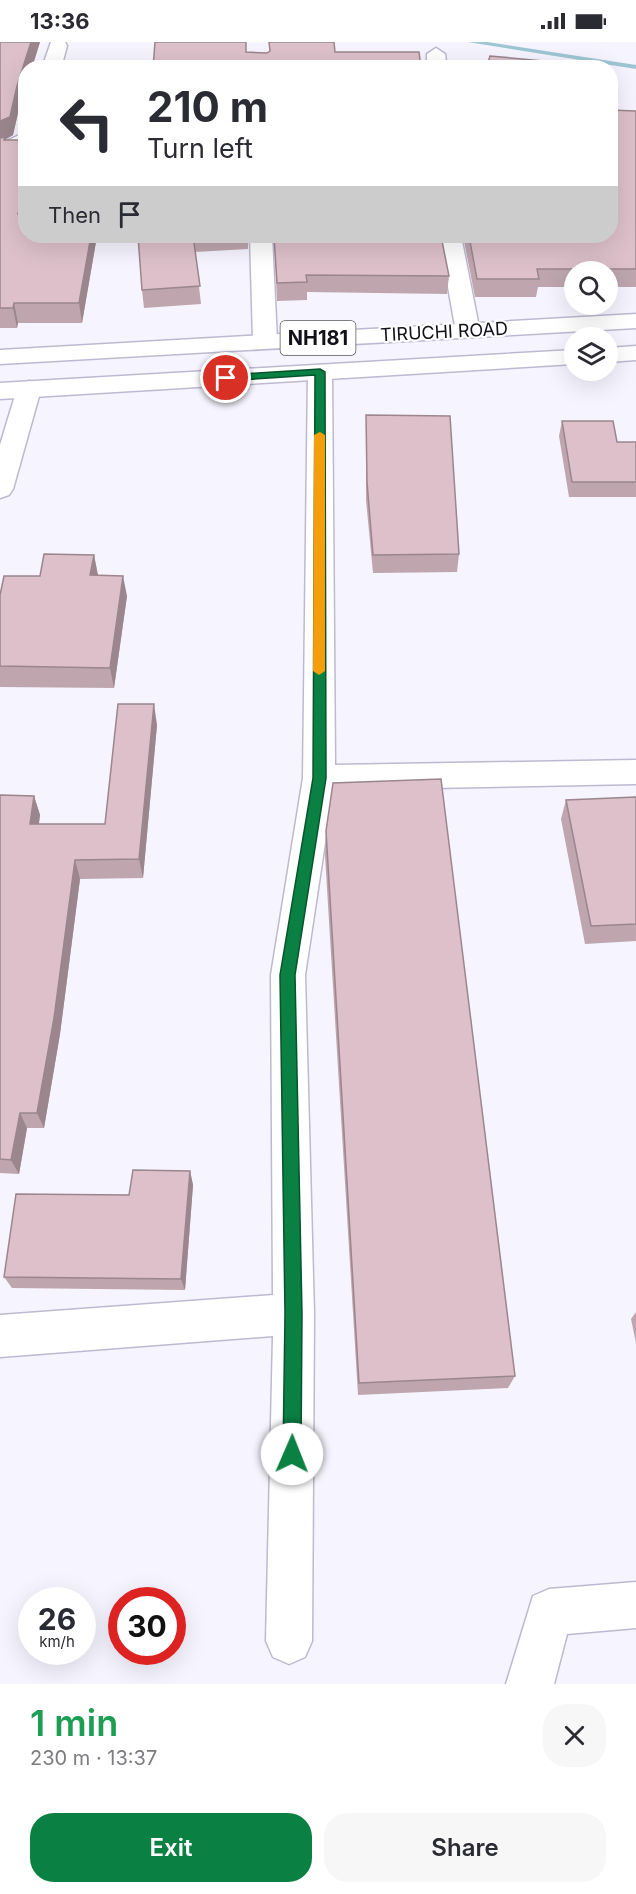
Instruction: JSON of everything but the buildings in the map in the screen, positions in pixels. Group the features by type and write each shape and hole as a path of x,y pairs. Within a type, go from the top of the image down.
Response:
{"main road":[{"path":"54,60 58,46"},
{"path":"0,150 18,145"},
{"path":"261,243 265,340"},
{"path":"451,243 468,332"},
{"name":"TIRUCHI ROAD","path":"0,357 265,340 468,332 636,321"},
{"path":"618,354 636,353"},
{"name":"NH181","path":"0,391 564,358"},
{"path":"289,1641 294,1314 288,975 319,778 320,372"},
{"path":"0,489 29,389"},
{"path":"319,778 636,772"},
{"path":"0,1336 294,1314"},
{"path":"530,1684 549,1612 636,1605"}],"waterway":[{"path":"472,42 590,60"},
{"path":"618,64 636,67"}],"slow traffic":[{"path":"319,671 320,435"}],"route":[{"path":"226,378 320,372 319,778 288,975 294,1314 292,1454"}]}
